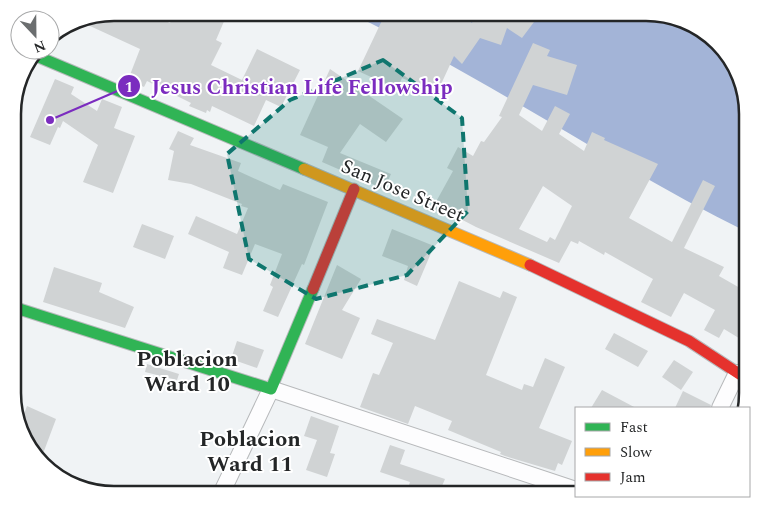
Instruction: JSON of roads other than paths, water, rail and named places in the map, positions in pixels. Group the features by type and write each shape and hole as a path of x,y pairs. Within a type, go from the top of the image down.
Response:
{"street":[{"name":"San Jose Street","path":"46,60 551,274 690,341 739,374"},
{"path":"225,486 271,389 354,189"},
{"path":"21,310 271,389 564,486"},
{"path":"721,407 739,380"}],"water":[{"path":"365,21 646,21 670,24 687,31 712,48 726,68 736,90 739,108 739,228 647,179 400,38"}],"place":[{"name":"Jesus Christian Life Fellowship","path":"50,120"}],"district":[{"name":"Poblacion Ward 10","path":"187,370"},
{"name":"Poblacion Ward 11","path":"250,450"}]}
